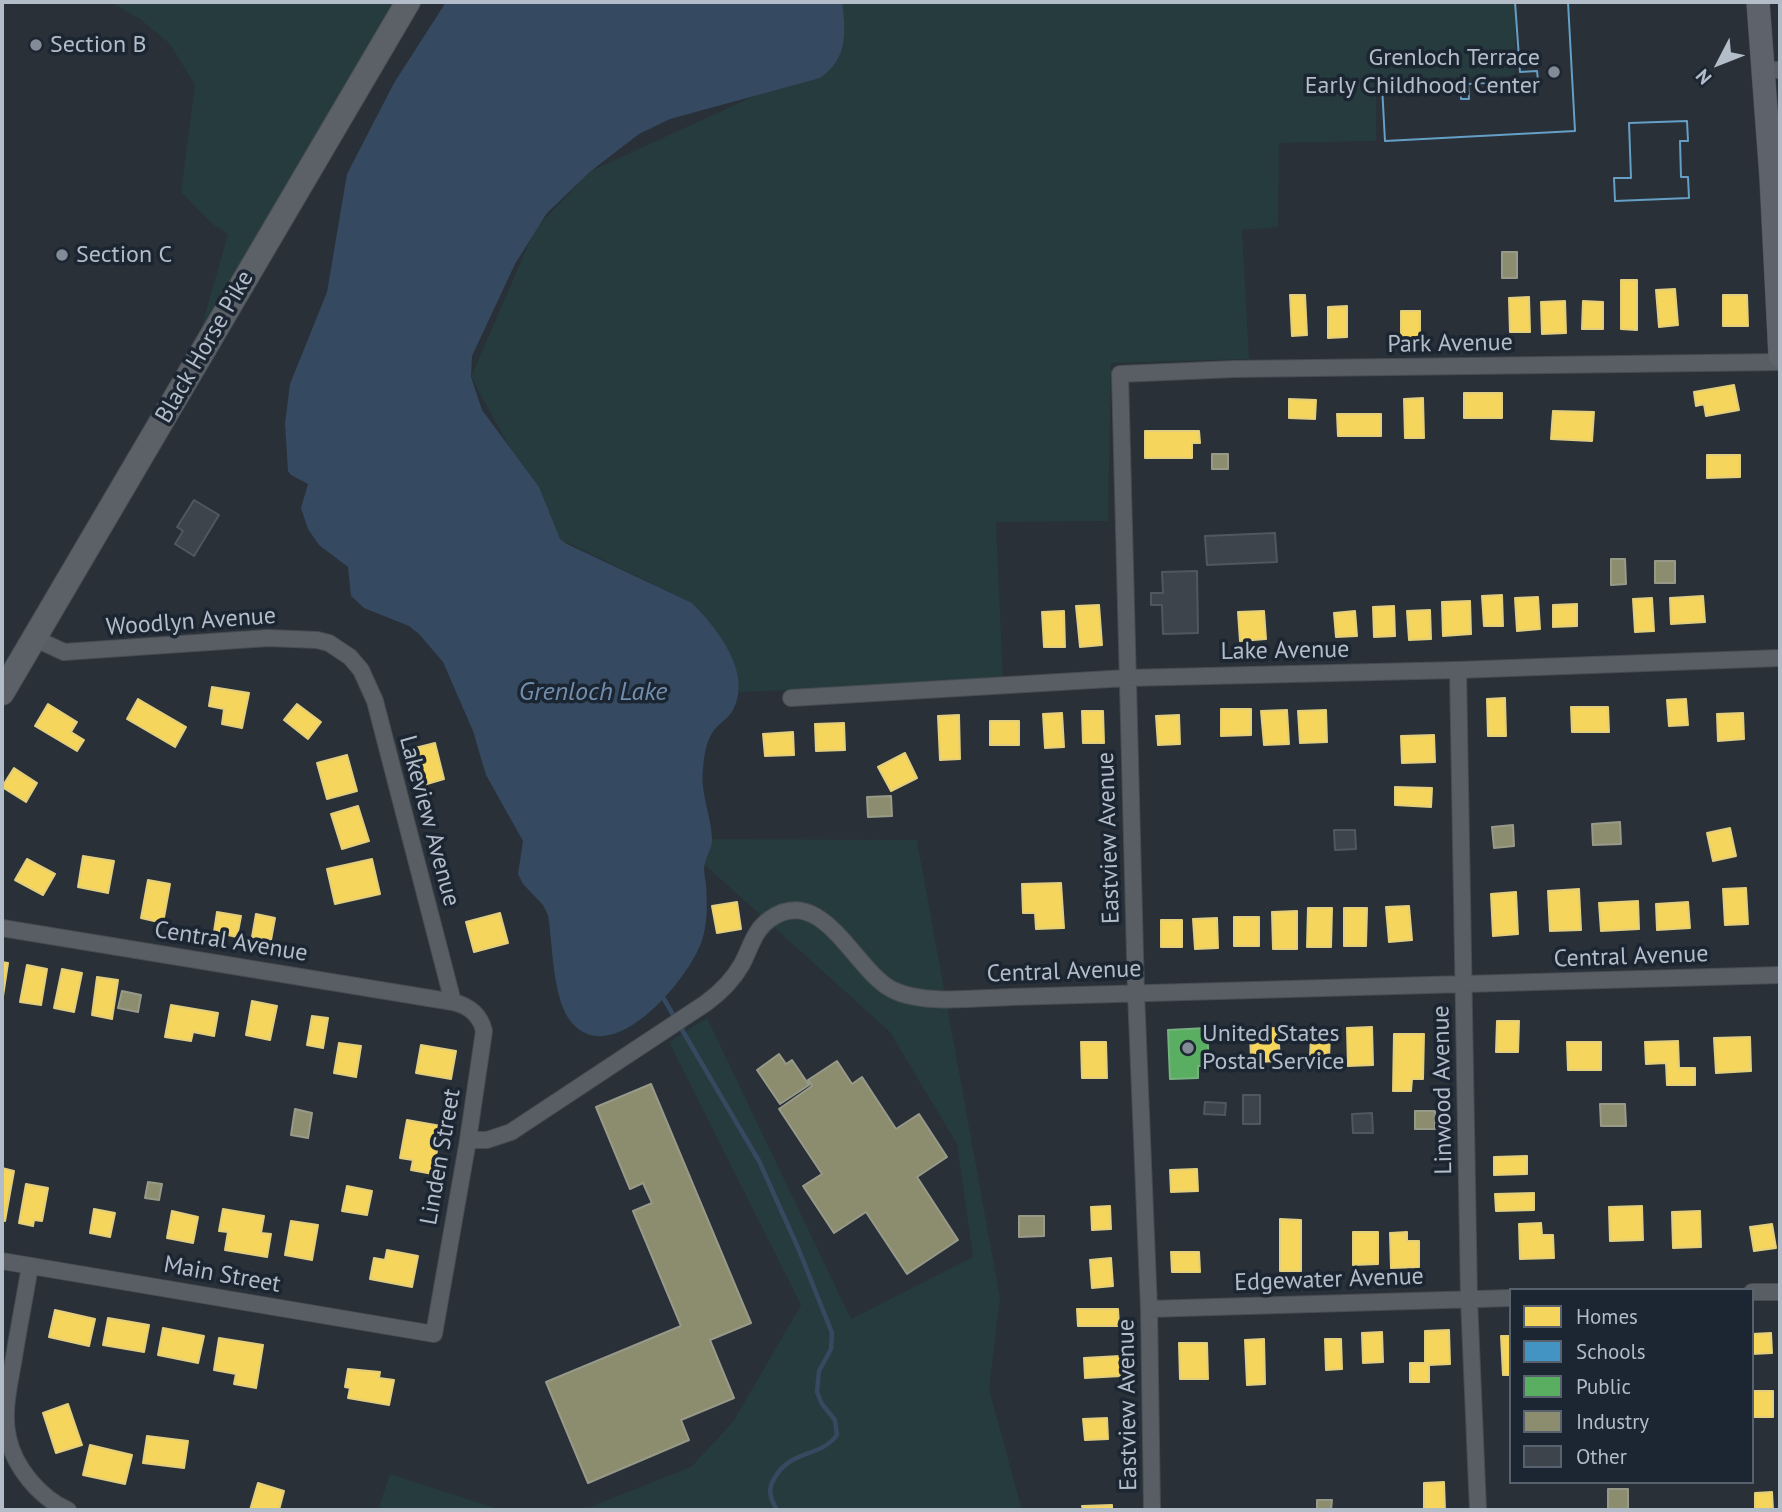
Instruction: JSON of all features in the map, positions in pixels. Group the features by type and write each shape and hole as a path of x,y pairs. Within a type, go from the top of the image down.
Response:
{"main road":[{"name":"Black Horse Pike","path":"2,693 408,2"},
{"path":"1758,2 1771,70 1771,177 1780,356"}],"street":[{"name":"Park Avenue","path":"1120,374 1235,369 1780,362"},
{"name":"Eastview Avenue","path":"1120,374 1136,993 1149,1309 1152,1510"},
{"name":"Woodlyn Avenue","path":"34,638 54,649 74,652 268,638 306,639 329,643 350,657"},
{"name":"Lakeview Avenue","path":"350,657 361,670 375,701 453,1002"},
{"name":"Lake Avenue","path":"791,698 1127,678 1458,670 1780,658"},
{"name":"Linwood Avenue","path":"1458,670 1469,1299 1478,1510"},
{"name":"Central Avenue","path":"468,1140 487,1140 511,1132 682,1019 725,987 742,963 755,933 762,925 784,912 809,914 832,927 880,982 908,996 1010,998 1780,975"},
{"name":"Central Avenue","path":"2,928 453,1002"},
{"name":"Linden Street","path":"434,1334 484,1031 478,1015 463,1004 453,1002"},
{"name":"Main Street","path":"2,1261 434,1334"},
{"path":"30,1266 8,1394 8,1436 25,1474 49,1498 68,1510"},
{"path":"1754,1292 1780,1292"},
{"name":"Edgewater Avenue","path":"1149,1309 1509,1298"}],"green space":[{"path":"110,2 408,2 187,378 228,234 211,223 181,192 195,85 170,44 140,19"},
{"path":"829,2 1515,2 1515,76 1376,79 1376,141 1279,143 1278,227 1242,230 1249,359 1111,363 1108,521 996,522 1003,681 740,692 692,603 560,539 471,377 535,229 591,171 839,57"},
{"path":"713,839 917,840 1000,1298 989,1389 1022,1510 558,1510 590,1507 691,1467 733,1422 801,1305 669,1042 707,1018 851,1319 973,1257 957,1144 890,1032 704,864"},
{"path":"390,1474 501,1510 378,1510"}],"water":[{"name":"Grenloch Lake","path":"446,2 842,2 843,44 836,62 820,78 670,119 639,134 591,171 547,213 515,264 472,356 471,377 482,410 539,487 560,539 692,603 721,638 735,666 739,681 733,710 712,733 704,759 702,778 712,841 704,868 707,911 703,937 696,954 668,994 650,1012 629,1027 609,1035 589,1035 572,1023 565,1013 554,972 548,915 518,874 523,841 486,775 473,731 443,662 409,626 364,608 351,596 348,567 319,545 308,529 301,508 308,484 288,471 285,424 290,384 327,292 347,174 394,83"}],"building: Homes":[{"path":"1621,280 1637,280 1637,330 1621,329"},
{"path":"1675,289 1678,325 1659,327 1656,290"},
{"path":"1290,295 1305,295 1307,335 1292,336"},
{"path":"1723,295 1747,295 1748,326 1723,326"},
{"path":"1529,297 1530,332 1510,332 1509,298"},
{"path":"1565,301 1566,333 1542,334 1541,302"},
{"path":"1583,301 1603,302 1603,329 1582,329"},
{"path":"1347,306 1347,337 1328,338 1328,307"},
{"path":"1401,311 1420,311 1420,337 1401,338"},
{"path":"1734,385 1739,410 1706,416 1704,404 1696,406 1694,392"},
{"path":"1464,393 1502,393 1502,418 1464,418"},
{"path":"1423,398 1424,438 1405,438 1404,399"},
{"path":"1289,399 1316,400 1315,419 1289,418"},
{"path":"1553,411 1594,412 1592,441 1551,439"},
{"path":"1337,414 1381,414 1381,436 1338,436"},
{"path":"1145,431 1199,431 1200,443 1192,443 1192,458 1145,458"},
{"path":"1707,455 1740,455 1740,477 1707,478"},
{"path":"1502,595 1503,626 1484,626 1482,596"},
{"path":"1703,596 1705,622 1671,624 1670,598"},
{"path":"1538,597 1540,629 1517,631 1515,598"},
{"path":"1652,598 1654,631 1635,632 1633,599"},
{"path":"1470,601 1471,634 1443,636 1442,602"},
{"path":"1577,604 1577,626 1553,627 1553,605"},
{"path":"1099,605 1102,645 1080,647 1076,606"},
{"path":"1394,606 1395,636 1374,637 1373,607"},
{"path":"1430,610 1431,639 1409,640 1407,611"},
{"path":"1064,611 1065,647 1044,647 1042,612"},
{"path":"1264,611 1266,639 1240,641 1238,612"},
{"path":"1355,611 1357,636 1336,637 1334,613"},
{"path":"212,687 249,693 242,728 222,724 224,709 209,706"},
{"path":"1505,698 1506,736 1488,736 1487,699"},
{"path":"138,699 186,727 175,747 127,719"},
{"path":"1686,699 1688,725 1669,726 1667,700"},
{"path":"48,704 77,722 71,732 84,740 77,751 35,726"},
{"path":"297,704 321,722 308,739 284,720"},
{"path":"1571,707 1608,707 1609,732 1572,732"},
{"path":"1221,709 1251,709 1251,735 1221,736"},
{"path":"1287,710 1289,744 1264,745 1261,711"},
{"path":"1326,710 1327,742 1300,743 1298,711"},
{"path":"1082,711 1103,711 1104,743 1083,743"},
{"path":"1062,713 1064,747 1045,748 1043,714"},
{"path":"1743,713 1744,739 1718,741 1717,714"},
{"path":"959,715 960,759 940,760 938,716"},
{"path":"1179,715 1180,744 1158,745 1156,716"},
{"path":"990,721 1019,721 1019,745 990,745"},
{"path":"844,723 845,750 816,751 815,724"},
{"path":"793,732 794,755 765,756 763,734"},
{"path":"1434,735 1435,762 1402,763 1401,736"},
{"path":"435,743 444,779 420,786 411,749"},
{"path":"905,753 917,778 891,791 878,767"},
{"path":"347,755 357,791 327,799 317,763"},
{"path":"14,768 37,783 26,802 2,787"},
{"path":"1395,787 1432,788 1431,807 1395,805"},
{"path":"358,806 369,841 342,849 331,814"},
{"path":"1730,828 1736,856 1713,861 1707,833"},
{"path":"83,856 114,861 108,893 78,887"},
{"path":"27,859 55,874 43,895 15,880"},
{"path":"372,859 380,894 335,904 327,869"},
{"path":"148,880 170,884 163,923 141,918"},
{"path":"1061,883 1064,928 1036,929 1035,913 1023,913 1022,884"},
{"path":"1746,888 1748,924 1725,925 1723,889"},
{"path":"1579,889 1581,930 1550,931 1548,891"},
{"path":"1516,892 1518,934 1493,936 1491,894"},
{"path":"1638,901 1639,929 1601,931 1599,903"},
{"path":"737,902 741,929 717,933 712,906"},
{"path":"1688,902 1690,928 1657,930 1656,904"},
{"path":"1409,906 1412,940 1389,942 1386,907"},
{"path":"1308,908 1332,908 1331,947 1307,947"},
{"path":"1344,908 1367,908 1366,946 1344,946"},
{"path":"1297,911 1297,949 1273,949 1272,912"},
{"path":"217,912 241,916 237,937 214,932"},
{"path":"500,913 508,943 474,952 466,922"},
{"path":"256,914 275,918 271,940 252,937"},
{"path":"1234,917 1259,917 1259,946 1234,946"},
{"path":"1217,918 1218,948 1195,949 1193,919"},
{"path":"1161,920 1182,920 1182,947 1161,947"},
{"path":"2,962 8,963 3,996 2,996"},
{"path":"27,965 47,969 41,1005 20,1002"},
{"path":"62,969 82,973 74,1012 54,1008"},
{"path":"97,977 118,980 112,1019 92,1015"},
{"path":"252,1001 277,1006 270,1040 246,1035"},
{"path":"171,1005 218,1013 214,1036 193,1032 191,1041 165,1037"},
{"path":"312,1016 328,1018 323,1048 307,1045"},
{"path":"1497,1021 1519,1021 1518,1052 1496,1052"},
{"path":"1372,1027 1373,1065 1348,1066 1347,1028"},
{"path":"1278,1028 1280,1061 1251,1062 1250,1029"},
{"path":"1311,1033 1330,1033 1329,1060 1310,1060"},
{"path":"1394,1034 1424,1034 1423,1079 1412,1079 1411,1091 1393,1091"},
{"path":"1750,1037 1751,1071 1716,1073 1714,1038"},
{"path":"1678,1041 1679,1068 1695,1068 1695,1085 1667,1085 1666,1063 1646,1064 1645,1042"},
{"path":"1081,1042 1106,1042 1107,1078 1082,1078"},
{"path":"1567,1042 1601,1042 1601,1070 1568,1070"},
{"path":"339,1043 361,1046 356,1077 334,1073"},
{"path":"421,1045 456,1051 451,1079 416,1073"},
{"path":"407,1120 441,1126 433,1174 411,1170 413,1160 400,1158"},
{"path":"1527,1156 1527,1174 1494,1175 1494,1157"},
{"path":"2,1168 14,1171 5,1221 2,1220"},
{"path":"1197,1169 1198,1191 1171,1192 1170,1170"},
{"path":"26,1184 48,1188 42,1221 34,1220 33,1226 19,1223"},
{"path":"347,1186 372,1191 367,1215 342,1211"},
{"path":"1534,1193 1534,1210 1496,1211 1495,1194"},
{"path":"1110,1206 1111,1229 1092,1230 1091,1207"},
{"path":"1642,1206 1643,1240 1610,1241 1609,1207"},
{"path":"94,1209 115,1213 110,1237 90,1233"},
{"path":"223,1209 264,1216 261,1233 271,1234 267,1257 225,1250 228,1232 219,1231"},
{"path":"172,1211 198,1217 193,1243 167,1238"},
{"path":"1700,1211 1701,1247 1673,1248 1672,1212"},
{"path":"1280,1219 1301,1220 1301,1271 1280,1271"},
{"path":"291,1221 318,1225 312,1260 285,1255"},
{"path":"1541,1223 1542,1235 1553,1235 1554,1258 1520,1259 1519,1224"},
{"path":"1772,1224 1776,1248 1754,1251 1750,1227"},
{"path":"1353,1232 1378,1232 1378,1264 1353,1265"},
{"path":"1407,1232 1407,1241 1419,1241 1419,1267 1391,1268 1390,1233"},
{"path":"387,1250 418,1256 412,1287 370,1279 374,1258 385,1260"},
{"path":"1171,1252 1199,1252 1200,1272 1172,1272"},
{"path":"1111,1258 1113,1286 1092,1288 1090,1260"},
{"path":"1077,1309 1118,1309 1119,1326 1078,1326"},
{"path":"55,1310 95,1319 89,1346 49,1337"},
{"path":"108,1318 149,1325 144,1352 103,1345"},
{"path":"163,1328 204,1336 198,1363 158,1355"},
{"path":"1449,1330 1450,1364 1429,1365 1429,1382 1410,1382 1410,1363 1425,1363 1425,1331"},
{"path":"1382,1332 1383,1362 1363,1363 1362,1333"},
{"path":"1771,1333 1772,1353 1754,1354 1754,1334"},
{"path":"1501,1336 1509,1336 1509,1375 1503,1375"},
{"path":"219,1338 263,1345 256,1388 234,1384 236,1374 214,1370"},
{"path":"1264,1339 1265,1384 1247,1385 1245,1340"},
{"path":"1325,1339 1341,1339 1342,1369 1326,1370"},
{"path":"1179,1343 1207,1343 1208,1379 1180,1379"},
{"path":"1120,1356 1121,1376 1085,1378 1084,1358"},
{"path":"348,1369 380,1372 379,1378 394,1380 389,1405 348,1398 350,1388 345,1387"},
{"path":"1754,1391 1773,1391 1773,1417 1754,1417"},
{"path":"68,1404 82,1445 56,1453 43,1413"},
{"path":"1107,1418 1108,1439 1085,1440 1083,1419"},
{"path":"147,1436 188,1441 184,1468 143,1463"},
{"path":"90,1445 132,1455 125,1484 83,1475"},
{"path":"1444,1482 1445,1510 1424,1510 1424,1483"},
{"path":"258,1483 284,1491 279,1510 250,1510"},
{"path":"1772,1492 1773,1510 1755,1510 1755,1493"},
{"path":"1112,1505 1112,1510 1083,1510 1082,1506"}],"building: Schools":[{"name":"Grenloch Terrace Early Childhood Center","path":"1515,2 1568,2 1575,131 1385,141 1382,86 1460,82 1461,99 1469,99 1468,84 1538,80 1537,71 1520,72"},
{"name":"Grenloch Terrace Early Childhood Center","path":"1515,2 1568,2 1575,131 1385,141 1382,86 1460,82 1461,99 1469,99 1468,84 1538,80 1537,71 1520,72"},
{"path":"1687,121 1688,141 1680,141 1681,177 1688,177 1689,198 1615,201 1614,178 1631,178 1629,123"},
{"path":"1687,121 1688,141 1680,141 1681,177 1688,177 1689,198 1615,201 1614,178 1631,178 1629,123"}],"building: Public":[{"name":"United States Postal Service","path":"1207,1028 1209,1066 1198,1066 1198,1078 1170,1079 1168,1030"}],"building: Industry":[{"path":"1502,252 1517,252 1517,278 1502,278"},
{"path":"1212,454 1228,454 1228,469 1212,469"},
{"path":"1611,559 1625,559 1626,584 1611,585"},
{"path":"1655,561 1675,561 1675,583 1655,583"},
{"path":"891,796 892,816 868,817 867,797"},
{"path":"1620,822 1621,844 1593,845 1592,824"},
{"path":"1513,825 1514,846 1494,848 1492,827"},
{"path":"122,991 141,995 138,1012 118,1008"},
{"path":"779,1054 786,1064 792,1060 809,1085 780,1104 757,1070"},
{"path":"837,1061 852,1084 862,1077 896,1129 919,1114 947,1157 917,1177 958,1240 907,1274 866,1212 834,1233 803,1186 822,1174 779,1109 812,1086 808,1080"},
{"path":"651,1084 751,1323 710,1340 734,1398 681,1420 689,1440 588,1483 546,1382 681,1326 633,1211 652,1203 643,1183 630,1189 596,1107"},
{"path":"1600,1104 1625,1104 1626,1126 1601,1126"},
{"path":"295,1109 312,1113 308,1138 291,1135"},
{"path":"1415,1111 1435,1111 1435,1129 1415,1129"},
{"path":"148,1182 162,1184 159,1200 145,1198"},
{"path":"1019,1216 1044,1216 1044,1236 1019,1237"},
{"path":"1608,1489 1628,1489 1628,1510 1608,1510"},
{"path":"1317,1500 1332,1500 1331,1510 1317,1510"}],"building: Other":[{"path":"194,500 219,515 194,556 175,544 183,531 177,527"},
{"path":"1275,533 1277,562 1207,565 1205,536"},
{"path":"1197,571 1198,633 1163,634 1162,605 1151,605 1151,593 1163,593 1162,572"},
{"path":"1334,830 1355,830 1356,849 1335,850"},
{"path":"1243,1095 1260,1095 1260,1124 1243,1124"},
{"path":"1205,1102 1226,1103 1225,1115 1204,1114"},
{"path":"1372,1113 1373,1133 1353,1133 1352,1114"}],"waterway":[{"path":"661,994 759,1161 832,1333 831,1349 819,1371 817,1392 822,1404 835,1420 837,1435 822,1448 788,1462 781,1469 770,1491 777,1510"}],"place":[{"name":"Section B","path":"36,45"},
{"name":"Grenloch Terrace Early Childhood Center","path":"1554,72"},
{"name":"Section C","path":"62,255"},
{"name":"United States Postal Service","path":"1188,1048"}]}
